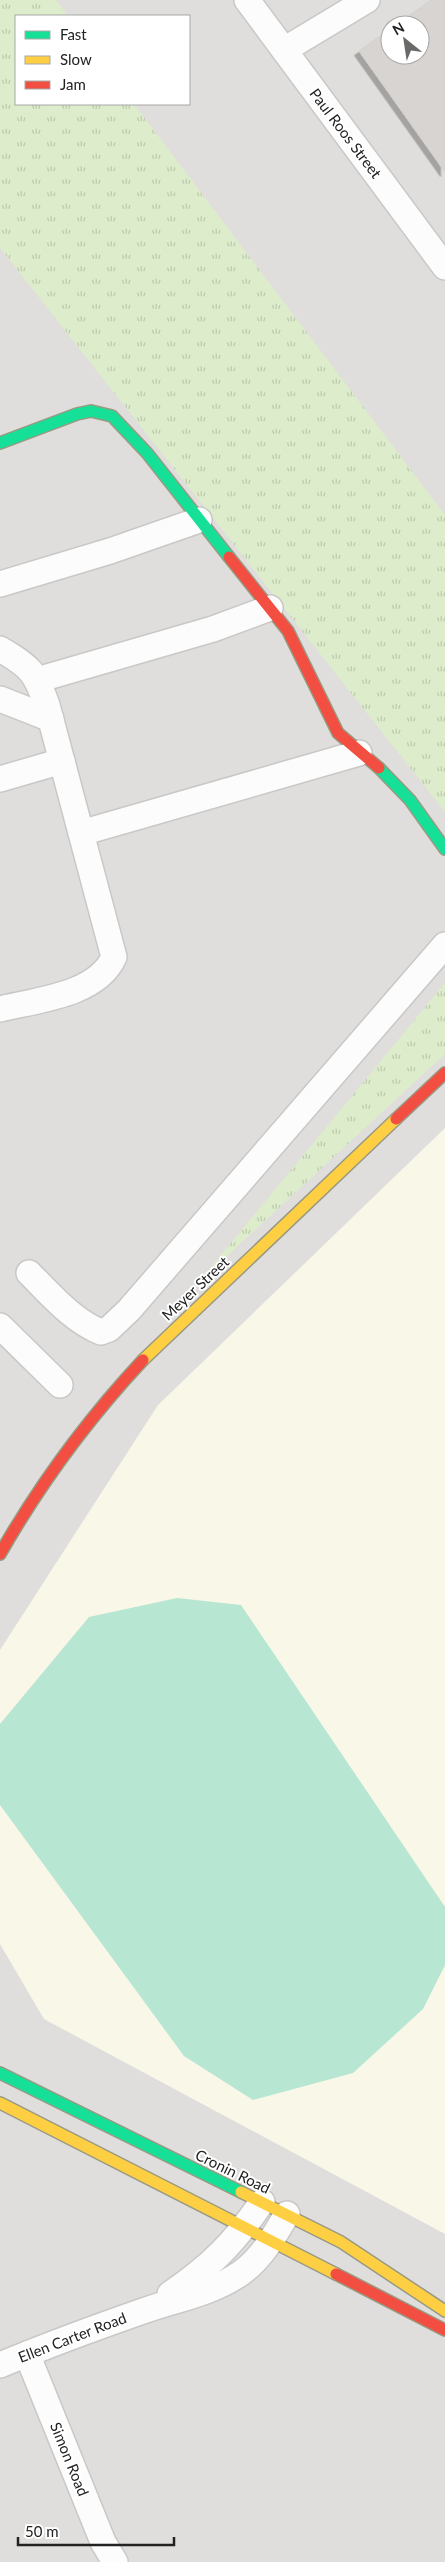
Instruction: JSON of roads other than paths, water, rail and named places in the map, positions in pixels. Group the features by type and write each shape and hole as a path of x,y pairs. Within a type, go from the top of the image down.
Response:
{"street":[{"name":"Paul Roos Street","path":"247,0 445,266"},
{"path":"284,50 367,0"},
{"path":"0,443 77,414 91,411 103,412 112,416 147,453 270,608 297,645 338,732 348,745 398,786 445,849"},
{"path":"0,584 110,551 199,520"},
{"path":"37,680 213,629 270,608"},
{"path":"0,649 25,664 37,680 51,719 114,957 108,969 85,985 61,994 0,1009"},
{"path":"0,699 51,719"},
{"path":"81,832 359,753"},
{"path":"0,779 62,761"},
{"path":"29,1273 52,1297 90,1328 101,1332 109,1329 129,1310 445,945"},
{"name":"Meyer Street","path":"0,1554 25,1509 56,1464 126,1376 190,1312 445,1073"},
{"path":"0,1326 60,1385"},
{"path":"0,2062 20,2084"},
{"name":"Cronin Road","path":"0,2074 341,2242 445,2311"},
{"path":"0,2103 445,2330"},
{"name":"Ellen Carter Road","path":"145,2310 206,2269 244,2228 262,2202"},
{"name":"Ellen Carter Road","path":"0,2365 145,2310 224,2283 242,2272 271,2241 287,2214"},
{"name":"Simon Road","path":"27,2354 103,2542 115,2562"}]}
